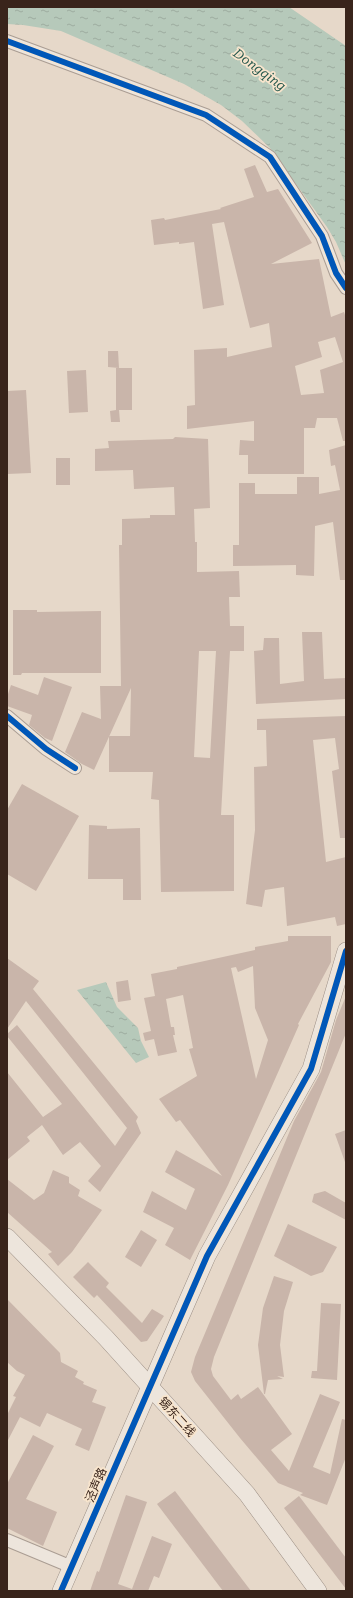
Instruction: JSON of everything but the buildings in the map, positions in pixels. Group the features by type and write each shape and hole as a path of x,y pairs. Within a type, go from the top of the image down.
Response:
{"street":[{"path":"7,41 206,115 270,157 322,236 336,273 346,288"},
{"path":"7,716 46,749 75,768"},
{"name":"泾声路","path":"62,1591 207,1256 311,1069 346,951"},
{"name":"锡东二线","path":"8,1240 106,1338 247,1494 318,1591"},
{"path":"7,1540 72,1567"}],"water":[{"name":"Dongqing","path":"7,7 289,7 346,46 346,265 336,242 327,227 270,148 242,121 221,105 184,84 61,31 7,24"},
{"path":"106,982 117,1007 138,1028 141,1041 149,1057 136,1063 77,990"}],"cycle path":[{"path":"7,41 206,115 270,157 322,236 336,273 346,288"},
{"path":"7,716 46,749 75,768"},
{"path":"61,1591 207,1256 311,1069 346,951"}]}
